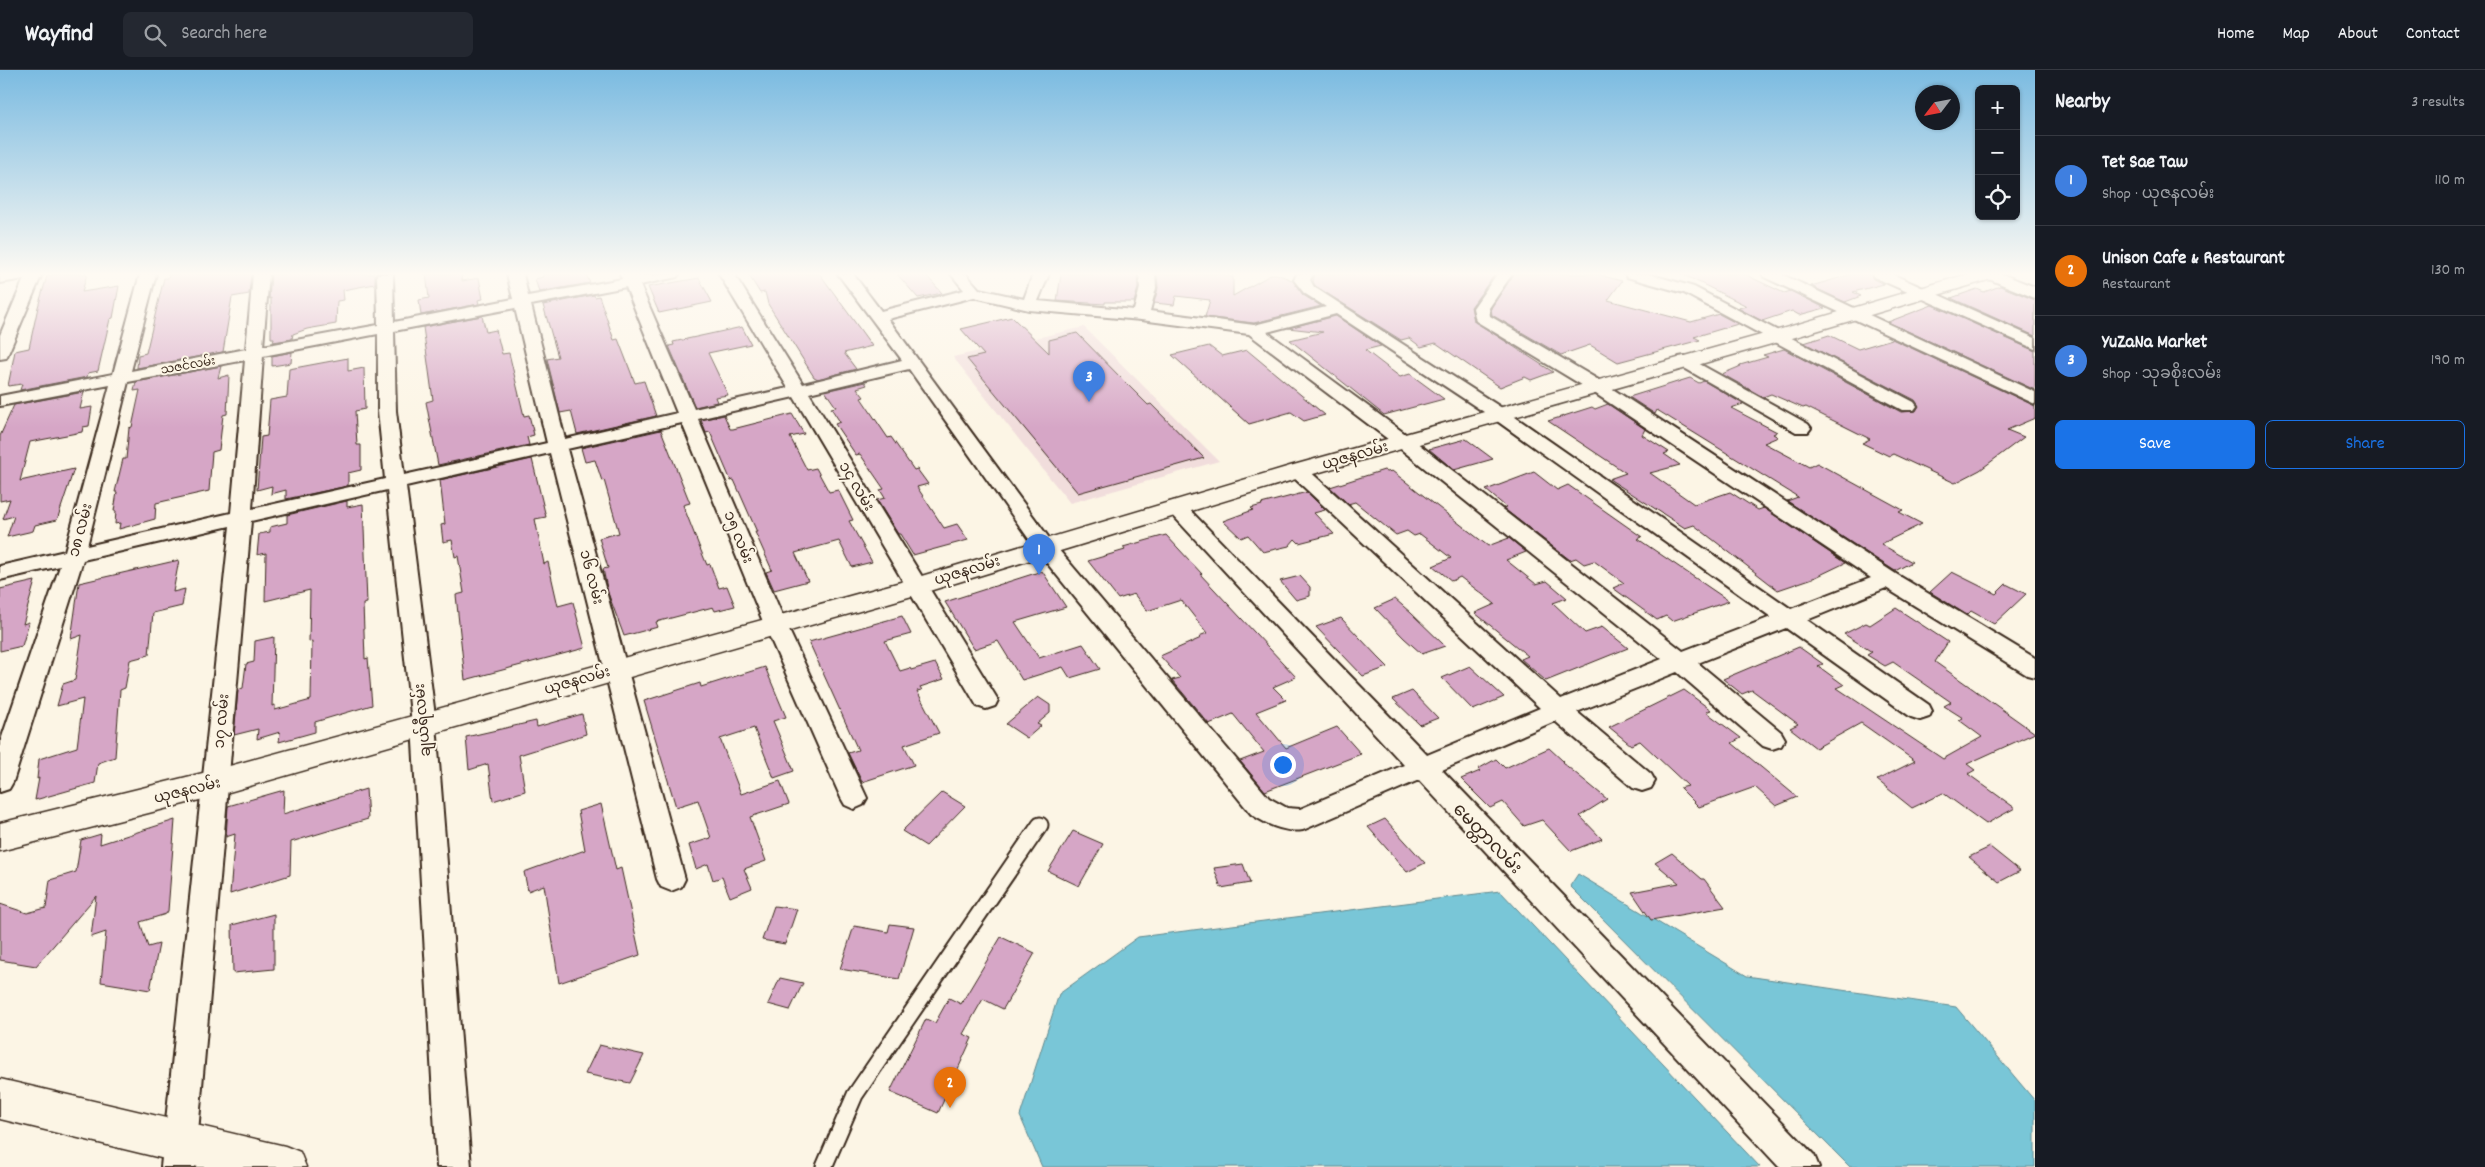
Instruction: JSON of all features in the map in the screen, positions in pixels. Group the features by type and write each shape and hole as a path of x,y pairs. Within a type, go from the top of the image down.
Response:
{"street":[{"path":"0,354 12,325"},
{"name":"၁၈ လမ်း","path":"0,782 74,555 134,325"},
{"name":"၁၇ လမ်း","path":"180,1155 241,516 255,325"},
{"name":"သဇင်လမ်း","path":"0,401 397,325"},
{"name":"၁၆ လမ်း","path":"527,325 557,446 671,879"},
{"name":"၁၅ လမ်း","path":"650,325 775,624 854,798"},
{"name":"၁၄ လမ်း","path":"758,325 986,700"},
{"path":"883,325 913,363 1045,547 1260,806 1276,816 1293,821 1303,819 1420,767 1558,710 1888,579"},
{"path":"1217,325 1254,330 1274,325"},
{"path":"1365,325 1499,414 1920,711"},
{"path":"1494,325 1596,386 1888,579 2035,669"},
{"path":"1753,325 1908,406"},
{"name":"ယုဇနလမ်း","path":"0,837 215,783 775,624 917,586 1298,471 1815,325"},
{"path":"1876,325 2035,399"},
{"path":"1994,325 2035,344"},
{"name":"ချယ်ရီလမ်း","path":"387,327 387,411 424,724 454,1167"},
{"path":"1254,330 1404,442 1681,662 1772,739"},
{"path":"1685,362 1802,428"},
{"path":"0,572 799,391 913,363"},
{"path":"1298,471 1558,710 1642,781"},
{"name":"မေတ္တာလမ်း","path":"1176,507 1420,767 1802,1167"},
{"path":"0,1100 180,1155 285,1167"}],"lane":[{"path":"824,1167 855,1095 1040,825"}],"shaded area":[{"path":"1084,327 1219,461 1070,503 953,357"}],"water":[{"path":"1578,874 1747,976 1956,1007 2035,1101 2035,1167 1850,1167 1570,886"},
{"path":"1500,891 1760,1167 1042,1167 1020,1116 1059,994 1138,937"}],"building":[{"path":"34,325 109,325 98,371 88,373 87,377 20,390 22,384 8,386 15,351 29,348"},
{"path":"153,325 227,325 223,352 137,368 138,355 146,353"},
{"path":"271,325 329,325 307,329 293,334 292,339 273,342 274,338 271,338"},
{"path":"433,325 484,325 486,332 496,330 502,354 509,353 524,416 529,415 534,435 527,437 529,445 438,465 426,402 433,400 423,327"},
{"path":"549,325 609,325 614,340 618,339 635,383 644,381 656,416 577,434 571,411 560,413 547,359 558,357"},
{"path":"781,325 857,325 872,346 844,353 856,369 818,379 814,377"},
{"path":"977,325 1020,325 1049,353 1049,340 1077,333 1148,405 1151,404 1204,458 1078,493 967,359 984,355 961,329"},
{"path":"1299,325 1350,325 1381,346 1365,350 1400,377 1410,374 1444,399 1384,415 1290,340 1323,332 1288,328"},
{"path":"1377,325 1480,325 1553,372 1531,380 1525,377 1500,387 1436,343 1421,347 1409,338 1401,340"},
{"path":"1510,325 1734,325 1694,337 1700,340 1618,362 1590,345 1561,355"},
{"path":"1895,325 1977,325 2035,351 2035,390"},
{"path":"2011,325 2035,325 2035,336"},
{"path":"742,327 751,344 708,353 728,395 715,397 717,402 695,407 669,346 674,345 673,342"},
{"path":"1829,335 1858,349 1892,339 2035,406 2035,418 2007,430 2024,437 1980,470 1955,483 1893,454 1889,456 1862,443 1870,439 1806,407 1803,408 1771,394 1763,397 1722,374 1740,365 1768,357 1763,355 1784,349 1901,412 1916,411 1919,406 1915,400 1804,343"},
{"path":"1209,346 1222,356 1247,350 1325,415 1304,421 1291,412 1249,424 1172,355"},
{"path":"292,352 291,363 272,366 272,356"},
{"path":"348,358 348,371 364,368 365,409 355,411 357,445 361,445 361,470 348,473 348,486 286,499 286,490 271,494 272,486 257,490 261,437 267,436 270,400 287,397 289,369"},
{"path":"221,366 218,378 229,375 227,414 223,415 219,450 212,452 209,491 156,503 155,519 119,529 120,523 115,524 116,511 114,511 117,492 115,492 123,459 126,459 129,428 132,427 140,390 134,391 136,382"},
{"path":"1690,378 1699,383 1704,381 1743,404 1731,408 1777,432 1773,434 1778,437 1764,443 1809,467 1817,463 1903,510 1899,512 1922,524 1881,544 1912,562 1895,571 1787,501 1798,497 1657,410 1655,414 1629,397"},
{"path":"865,382 867,385 857,388 864,397 861,398 888,438 891,437 914,470 917,469 928,484 917,487 944,528 957,524 968,540 913,555 900,534 898,534 877,500 885,498 880,490 884,489 860,454 856,455 835,424 840,422 831,408 836,407 825,391"},
{"path":"84,392 80,409 92,407 89,426 83,427 82,432 30,442 20,481 74,469 57,520 35,525 33,531 7,537 14,516 3,519 10,499 0,501 0,436 14,405"},
{"path":"1608,404 1645,429 1642,435 1669,452 1664,454 1680,465 1650,473 1694,504 1730,492 1758,510 1764,508 1845,563 1816,577 1778,590 1694,525 1685,528 1609,479 1626,473 1548,421"},
{"path":"792,414 804,434 790,437 807,470 816,468 829,492 838,490 853,520 849,521 872,562 852,567 839,541 795,553 808,581 774,590 766,572 772,570 755,532 757,532 734,480 731,481 710,432 706,433 701,420 724,415 730,429 733,429"},
{"path":"661,430 690,503 683,505 699,546 707,565 710,564 719,588 727,586 735,606 715,611 713,607 656,622 658,627 624,636 608,593 603,569 608,568 599,538 619,533 604,480 602,481 595,460 585,462 581,448"},
{"path":"1466,439 1493,459 1454,470 1429,449"},
{"path":"532,459 546,517 535,519 544,564 548,562 558,606 573,602 585,648 465,680 456,595 464,593 458,556 455,557 452,540 443,542 441,525 445,524 440,480"},
{"path":"1384,470 1387,472 1392,471 1488,546 1509,538 1526,552 1506,560 1536,584 1547,581 1567,598 1553,603 1585,633 1602,627 1628,648 1546,681 1521,659 1528,656 1475,613 1495,604 1460,577 1452,581 1433,566 1451,558 1420,534 1414,536 1407,531 1396,535 1355,502 1348,504 1330,487"},
{"path":"1534,472 1557,490 1568,485 1642,537 1638,539 1729,601 1672,621 1666,616 1657,620 1613,588 1624,583 1594,561 1584,564 1576,558 1570,560 1503,508 1506,507 1486,490"},
{"path":"1307,492 1325,510 1314,513 1334,534 1299,543 1295,539 1289,546 1263,552 1248,535 1241,538 1223,521 1253,510 1251,508 1261,504"},
{"path":"347,501 347,507 363,504 367,603 363,604 365,659 368,658 372,705 315,722 315,732 279,742 280,732 257,739 258,729 234,735 238,690 243,688 246,664 254,662 255,641 274,637 272,706 275,705 275,710 311,700 312,641 309,642 310,590 265,601 266,553 257,555 259,534 270,532 270,527 287,523 287,515"},
{"path":"1166,535 1296,677 1273,687 1286,700 1256,712 1286,748 1337,727 1361,754 1265,791 1240,761 1264,752 1233,714 1209,724 1172,680 1180,678 1160,656 1201,638 1199,636 1207,633 1181,600 1147,611 1134,594 1118,599 1088,561 1125,550 1123,547"},
{"path":"179,560 173,592 185,589 182,606 153,613 149,655 130,660 125,688 120,690 115,757 98,763 95,783 35,800 39,778 37,779 39,759 77,747 83,699 57,706 63,684 75,680 82,635 71,639 79,583"},
{"path":"1042,571 1066,607 1015,622 1039,658 1083,644 1100,669 1070,678 1063,667 1022,680 998,641 974,649 945,602"},
{"path":"1952,572 1996,594 2006,584 2026,594 1994,624 1971,611 1967,615 1930,592"},
{"path":"1300,576 1310,587 1310,596 1296,600 1280,581"},
{"path":"35,581 23,624 29,622 22,646 0,651 0,589"},
{"path":"1395,599 1445,646 1422,654 1404,638 1375,608"},
{"path":"1896,608 1948,642 1935,662 2035,733 1967,764 1975,770 1968,774 2015,808 1986,824 1943,793 1912,808 1877,780 1915,761 1861,723 1816,748 1790,728 1798,724 1752,690 1742,694 1723,679 1799,647 1823,664 1818,666 1844,685 1837,688 1943,759 1982,737 1959,720 1963,718 1944,706 1951,702 1893,662 1885,666 1867,655 1872,652 1844,634 1866,623 1870,625"},
{"path":"902,616 911,634 885,641 900,671 935,663 944,679 920,687 922,690 917,691 939,733 904,745 914,765 862,782 848,753 858,750 809,642"},
{"path":"1341,618 1388,667 1363,676 1316,627"},
{"path":"1470,666 1504,697 1473,710 1442,678"},
{"path":"765,667 786,717 773,721 794,771 774,778 754,728 720,739 741,794 780,781 789,804 750,817 766,861 744,869 752,888 730,897 722,877 713,880 708,864 696,869 689,845 711,838 698,800 676,807 644,701 700,683 701,687"},
{"path":"1684,690 1711,710 1706,712 1741,738 1732,743 1797,797 1776,806 1755,787 1699,807 1680,788 1688,786 1640,741 1631,745 1609,727"},
{"path":"1412,691 1438,718 1420,725 1393,699"},
{"path":"1038,697 1050,705 1050,713 1037,724 1041,726 1027,738 1006,724"},
{"path":"582,714 586,734 519,755 525,791 493,801 488,764 469,770 466,737 536,721 537,727"},
{"path":"1549,748 1562,762 1607,799 1580,816 1602,839 1571,851 1542,820 1524,826 1503,802 1490,808 1461,779 1480,771 1478,769 1496,759 1505,768"},
{"path":"366,789 368,819 291,842 290,875 230,894 235,834 226,837 228,806 284,790 283,814"},
{"path":"942,792 965,806 926,846 902,831"},
{"path":"601,804 616,870 621,868 640,955 559,983 544,885 528,891 524,872 585,850 578,811"},
{"path":"1385,819 1425,863 1407,872 1368,827"},
{"path":"175,820 168,911 166,914 140,922 148,947 159,944 150,990 101,982 106,932 91,937 96,896 36,966 0,960 0,904 27,913 46,908 50,880 76,872 81,840 101,834 100,844"},
{"path":"1073,831 1103,844 1079,886 1048,871"},
{"path":"1990,847 2020,871 1999,882 1969,857"},
{"path":"1672,853 1704,879 1725,907 1651,920 1632,892 1679,883 1655,863"},
{"path":"1243,864 1250,883 1221,888 1214,868"},
{"path":"774,906 797,909 785,944 762,940"},
{"path":"274,914 274,969 233,973 232,925"},
{"path":"890,924 914,927 899,979 840,969 854,926 888,932"},
{"path":"1001,937 1035,953 1003,1009 983,999 963,1034 972,1038 938,1113 890,1092 926,1019 935,1023 949,998 961,1004"},
{"path":"780,978 803,983 790,1010 768,1004"},
{"path":"599,1045 644,1055 630,1083 585,1074"}],"place":[{"name":"YuZaNa Market","path":"1089,402"},
{"name":"Tet Sae Taw","path":"1039,575"},
{"name":"Unison Cafe & Restaurant","path":"950,1108"}]}
